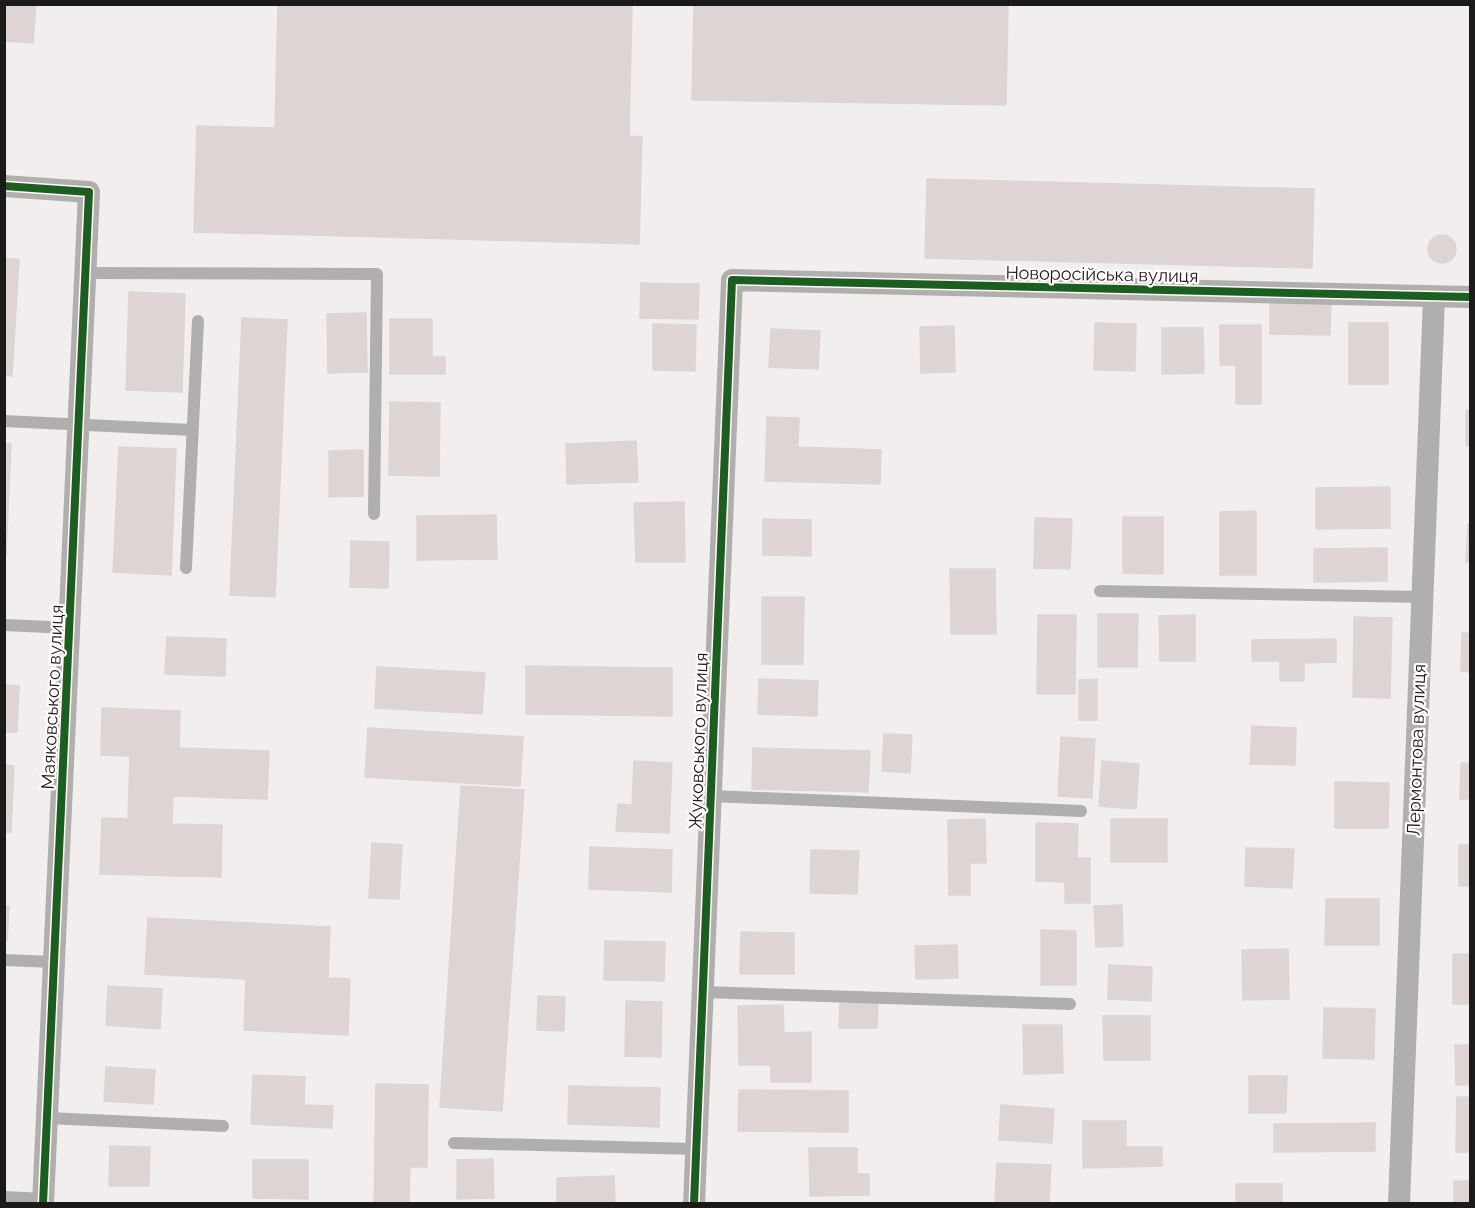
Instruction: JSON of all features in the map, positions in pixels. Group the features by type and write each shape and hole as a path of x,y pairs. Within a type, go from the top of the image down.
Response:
{"street":[{"name":"Маяковського вулиця","path":"4,186 89,192 43,1201"},
{"name":"Новоросійська вулиця","path":"732,280 1470,297"},
{"name":"Жуковського вулиця","path":"694,1203 732,280"},
{"name":"Лермонтова вулиця","path":"1399,1203 1434,297"}],"lane":[{"path":"86,273 378,274 374,514"},
{"path":"186,568 198,321"},
{"path":"4,421 192,430"},
{"path":"1100,591 1422,597"},
{"path":"4,625 70,628"},
{"path":"711,796 1081,811"},
{"path":"4,960 54,962"},
{"path":"703,992 1070,1004"},
{"path":"47,1118 222,1126"},
{"path":"454,1143 696,1149"},
{"path":"4,1197 43,1201"}],"building":[{"path":"4,4 36,4 33,43 4,41"},
{"path":"278,4 632,4 629,136 642,137 639,244 194,232 197,126 275,128"},
{"path":"694,4 1008,4 1006,105 692,100"},
{"path":"927,179 1314,189 1312,268 925,258"},
{"path":"1442,235 1452,239 1456,249 1452,259 1442,263 1432,259 1428,249 1432,239"},
{"path":"4,258 19,260 12,376 4,375"},
{"path":"641,283 699,284 698,319 640,318"},
{"path":"129,292 185,294 182,392 126,390"},
{"path":"1270,303 1331,304 1330,335 1270,334"},
{"path":"366,313 367,372 328,373 327,314"},
{"path":"242,318 287,320 275,597 230,595"},
{"path":"390,319 432,319 432,357 445,357 445,374 390,374"},
{"path":"1095,323 1136,324 1135,371 1094,370"},
{"path":"1349,323 1388,323 1388,384 1349,384"},
{"path":"653,324 696,325 695,371 653,370"},
{"path":"1220,325 1261,325 1261,404 1236,404 1236,365 1220,365"},
{"path":"954,326 955,372 921,373 920,327"},
{"path":"1162,328 1203,328 1204,373 1162,374"},
{"path":"771,329 820,331 818,369 769,367"},
{"path":"390,402 440,403 439,476 389,475"},
{"path":"1466,410 1470,410 1470,446 1466,446"},
{"path":"767,417 799,418 798,447 881,450 880,484 765,481"},
{"path":"636,441 638,482 567,484 566,444"},
{"path":"4,444 11,444 6,556 4,556"},
{"path":"119,447 176,449 171,575 113,572"},
{"path":"363,450 363,496 329,497 329,451"},
{"path":"1390,487 1390,528 1316,529 1316,488"},
{"path":"684,502 685,562 636,562 634,503"},
{"path":"1256,511 1256,575 1220,575 1220,512"},
{"path":"496,515 497,559 417,560 417,516"},
{"path":"1123,517 1163,517 1163,574 1123,573"},
{"path":"1035,518 1072,519 1070,569 1034,568"},
{"path":"763,519 811,520 811,556 763,555"},
{"path":"1468,524 1470,524 1470,562 1466,562"},
{"path":"351,541 389,542 388,588 350,587"},
{"path":"1387,548 1387,581 1314,582 1314,549"},
{"path":"950,569 995,569 996,634 951,634"},
{"path":"762,597 804,597 803,664 762,664"},
{"path":"1098,614 1138,614 1137,667 1098,667"},
{"path":"1038,615 1076,615 1075,694 1037,694"},
{"path":"1195,615 1195,661 1160,661 1159,616"},
{"path":"1354,617 1392,618 1390,698 1353,697"},
{"path":"1462,633 1470,633 1470,672 1461,671"},
{"path":"167,637 226,639 225,676 165,674"},
{"path":"1336,639 1336,662 1304,663 1304,681 1280,681 1280,661 1252,661 1252,640"},
{"path":"526,666 672,668 672,716 526,714"},
{"path":"377,667 485,673 482,714 375,708"},
{"path":"759,679 818,681 817,716 758,714"},
{"path":"1097,679 1097,720 1079,720 1079,680"},
{"path":"4,685 19,686 17,732 4,732"},
{"path":"102,708 180,711 179,748 269,751 267,799 173,796 172,824 222,825 221,877 100,874 102,818 128,819 130,756 101,755"},
{"path":"1252,726 1296,728 1295,765 1250,764"},
{"path":"368,728 523,737 520,786 365,777"},
{"path":"884,734 912,735 910,773 882,771"},
{"path":"1061,737 1095,739 1092,798 1058,796"},
{"path":"753,748 870,751 868,792 752,789"},
{"path":"634,761 672,763 669,833 616,831 618,804 632,805"},
{"path":"1102,761 1139,764 1136,809 1099,806"},
{"path":"1461,763 1470,763 1470,799 1460,799"},
{"path":"4,765 14,766 11,832 4,832"},
{"path":"1335,782 1389,783 1388,828 1335,828"},
{"path":"461,786 524,790 502,1111 440,1107"},
{"path":"985,819 986,863 970,863 970,895 949,895 948,820"},
{"path":"1111,819 1167,819 1167,862 1111,862"},
{"path":"1036,823 1078,824 1077,858 1090,858 1090,903 1065,903 1065,882 1036,881"},
{"path":"372,843 402,845 399,899 369,898"},
{"path":"1459,845 1470,845 1470,886 1459,886"},
{"path":"590,847 672,850 671,892 589,889"},
{"path":"1246,848 1294,849 1292,888 1245,886"},
{"path":"811,850 859,851 857,894 810,893"},
{"path":"1326,899 1379,899 1379,945 1325,945"},
{"path":"1122,905 1123,946 1096,947 1094,906"},
{"path":"4,906 9,906 7,941 4,941"},
{"path":"148,918 330,927 328,978 350,979 348,1035 244,1030 246,979 145,974"},
{"path":"1041,930 1076,931 1076,985 1041,985"},
{"path":"741,932 794,933 794,974 740,974"},
{"path":"605,941 665,942 664,981 604,980"},
{"path":"957,945 958,978 916,979 915,946"},
{"path":"1288,949 1289,999 1243,1000 1242,950"},
{"path":"1453,954 1470,954 1470,1004 1453,1004"},
{"path":"1109,965 1152,967 1151,1001 1108,999"},
{"path":"108,986 162,989 160,1029 106,1025"},
{"path":"538,996 565,997 564,1031 537,1030"},
{"path":"626,1001 662,1002 661,1057 625,1056"},
{"path":"840,1003 878,1004 877,1028 839,1028"},
{"path":"783,1005 784,1033 811,1032 811,1082 771,1082 771,1065 739,1065 738,1006"},
{"path":"1324,1008 1375,1009 1374,1059 1323,1058"},
{"path":"1103,1016 1150,1016 1150,1060 1104,1060"},
{"path":"1023,1025 1062,1025 1063,1073 1024,1074"},
{"path":"1455,1045 1470,1045 1470,1085 1456,1085"},
{"path":"106,1067 155,1070 153,1104 104,1101"},
{"path":"253,1075 305,1077 304,1105 333,1106 332,1128 251,1124"},
{"path":"1249,1076 1287,1076 1286,1113 1249,1113"},
{"path":"376,1084 428,1085 427,1167 410,1167 409,1204 374,1204"},
{"path":"569,1086 660,1088 659,1127 568,1124"},
{"path":"739,1090 848,1091 848,1132 738,1131"},
{"path":"1457,1097 1470,1097 1470,1152 1456,1152"},
{"path":"1001,1105 1054,1109 1052,1143 999,1140"},
{"path":"1083,1121 1126,1121 1126,1147 1162,1147 1162,1166 1083,1168"},
{"path":"1375,1123 1375,1151 1274,1152 1274,1124"},
{"path":"110,1146 150,1147 149,1186 109,1186"},
{"path":"809,1148 857,1148 857,1174 869,1174 869,1195 810,1196"},
{"path":"493,1159 494,1198 457,1199 457,1160"},
{"path":"253,1160 308,1160 308,1199 253,1198"},
{"path":"997,1163 1051,1165 1049,1203 995,1201"},
{"path":"614,1176 615,1204 557,1204 557,1178"},
{"path":"1454,1181 1470,1181 1470,1204 1454,1204"},
{"path":"1236,1184 1282,1184 1282,1204 1236,1204"}],"cycle path":[{"path":"4,186 89,192 43,1204"},
{"path":"694,1204 732,280 1470,297"}]}
